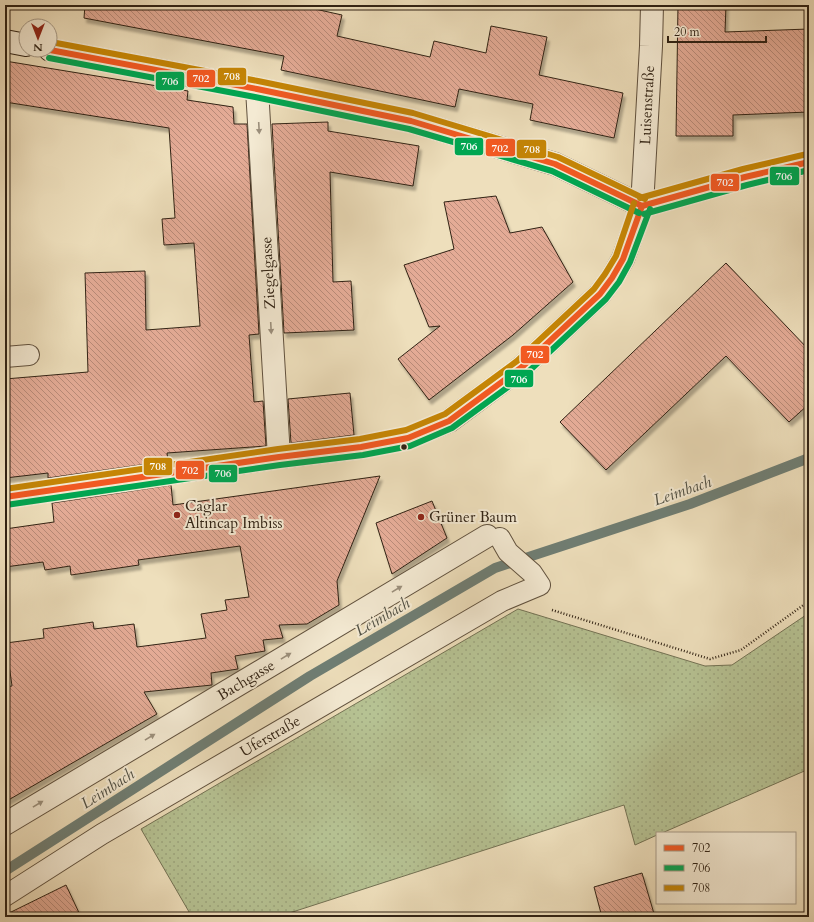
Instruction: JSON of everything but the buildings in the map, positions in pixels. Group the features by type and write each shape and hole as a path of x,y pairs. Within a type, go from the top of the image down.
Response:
{"street":[{"name":"Luisenstraße","path":"5,497 279,457 361,447 408,438 449,421 522,366 600,294 612,278 623,259 642,206 652,5"},
{"path":"5,41 18,43"},
{"path":"58,52 257,89 411,121 548,161 642,206 745,177 809,162"},
{"name":"Ziegelgasse","path":"257,89 279,457"},
{"name":"Bachgasse","path":"5,824 498,542"}],"lane":[{"path":"5,357 28,355"},
{"path":"498,542 536,579"},
{"name":"Uferstraße","path":"5,896 102,834 495,606 536,579"}],"path":[{"path":"536,579 547,609 710,659 741,650 809,601"}],"green space":[{"path":"518,609 705,666 732,665 809,613 809,769 664,832 656,832 656,835 635,845 624,805 277,917 192,917 141,829"}],"waterway":[{"name":"Leimbach","path":"5,871 310,676 495,568 690,504 809,458"}],"transit line":[{"name":"708","path":"58,43 258,81 413,113 558,157 645,199"},
{"name":"702","path":"58,52 257,89 411,121 555,164 642,206"},
{"name":"706","path":"49,58 255,97 409,129 552,171 639,213"},
{"name":"708","path":"640,198 743,169 807,154"},
{"name":"702","path":"642,206 745,177 809,162"},
{"name":"706","path":"644,214 747,185 809,170"},
{"name":"708","path":"5,489 278,449 360,439 406,430 445,414 517,361 594,289 616,256 634,203"},
{"name":"702","path":"5,497 279,457 361,447 408,438 449,421 522,367 600,294 612,278 623,259 642,206"},
{"name":"706","path":"6,505 280,465 363,455 410,446 452,428 527,373 606,299 619,282 630,262 650,209"}],"place":[{"name":"Caglar Altincap Imbiss","path":"177,515"},
{"name":"Grüner Baum","path":"421,517"}]}
